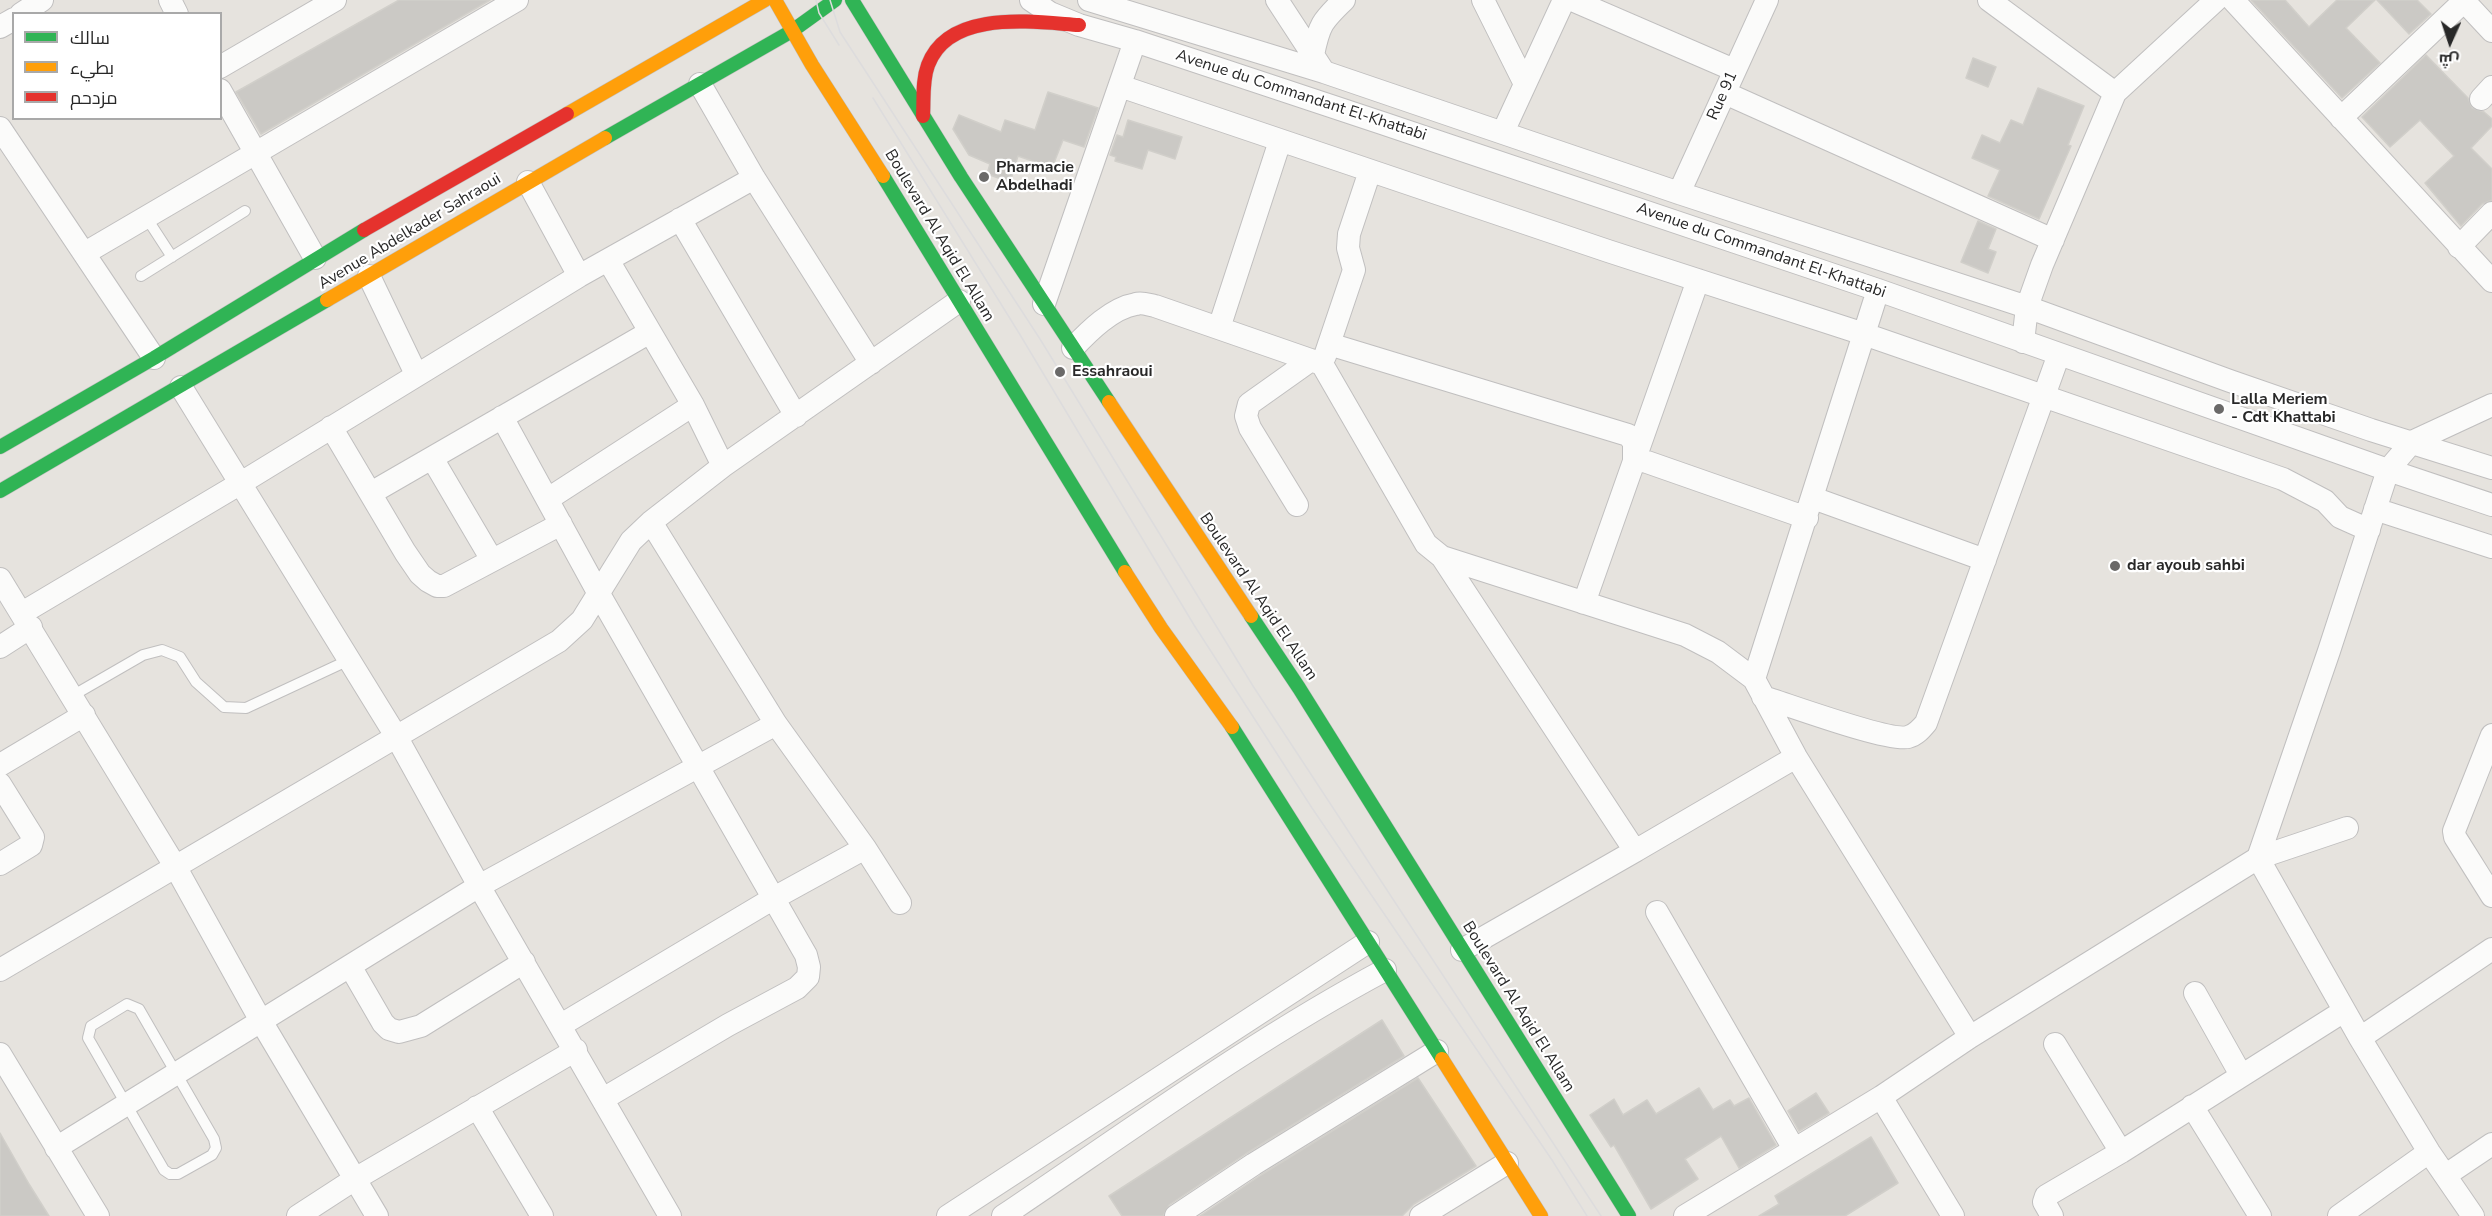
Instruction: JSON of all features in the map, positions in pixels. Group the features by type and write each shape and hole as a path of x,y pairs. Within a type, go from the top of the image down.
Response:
{"main road":[{"name":"Avenue Abdelkader Sahraoui","path":"0,447 154,358 315,258 765,0"},
{"name":"Boulevard Al Aqid El Allam","path":"775,0 1131,582 1237,734 1541,1216"},
{"name":"Avenue Abdelkader Sahraoui","path":"0,491 528,182 792,31 835,0"},
{"name":"Boulevard Al Aqid El Allam","path":"852,0 923,116 1044,304 1299,688 1629,1216"},
{"path":"923,116 925,78 930,61 951,36 966,28 991,23 1079,25"}],"street":[{"path":"24,12 42,0"},
{"path":"222,67 334,0"},
{"path":"85,253 517,0"},
{"name":"Avenue du Commandant El-Khattabi","path":"1031,0 1050,13 1079,25 1135,41 1878,290 2492,505"},
{"name":"Avenue du Commandant El-Khattabi","path":"1089,0 1318,63 1503,132 1679,193 2027,307 2241,385 2492,468"},
{"path":"1277,0 1318,63"},
{"path":"1318,63 1317,33 1323,19 1344,0"},
{"path":"1483,0 1525,84"},
{"path":"1503,132 1564,0"},
{"path":"1572,0 1734,70"},
{"name":"Rue 91","path":"1679,193 1767,0"},
{"path":"1989,0 2115,93"},
{"path":"2023,342 2027,307 2069,197 2115,93 2216,0"},
{"path":"2233,0 2492,281"},
{"path":"2341,118 2463,0 2492,31"},
{"path":"1044,304 1135,41"},
{"path":"700,84 754,178 871,363"},
{"path":"1119,86 1864,334 2283,479 2325,501 2340,517 2372,519 2492,547"},
{"path":"1725,93 2053,240"},
{"path":"222,94 315,258"},
{"path":"0,128 154,358"},
{"path":"1219,328 1281,141"},
{"path":"1297,505 1250,428 1246,416 1249,404 1321,356 1354,270 1348,248 1349,234 1370,171"},
{"path":"0,647 26,620 416,374 579,276 754,178"},
{"path":"528,182 579,276"},
{"path":"2459,247 2492,213"},
{"path":"680,219 796,416"},
{"path":"608,260 693,405 723,466"},
{"path":"369,276 416,374"},
{"path":"1584,603 1698,280"},
{"path":"1759,688 1810,508 1878,290"},
{"path":"0,970 559,641 582,620 630,541 651,522 723,466 959,301"},
{"path":"1073,348 1087,333 1122,308 1138,303 1155,306 1219,328 1321,356 1628,435 1634,442 1634,459"},
{"path":"371,493 650,332"},
{"path":"1759,688 1887,736 1909,737 1919,732 1926,723 2058,354"},
{"path":"1321,356 1426,544 1442,556 1685,635 1718,652 1759,688 1796,757 1970,1037"},
{"path":"181,387 396,736 479,886 670,1216"},
{"path":"548,499 693,405"},
{"path":"2473,1216 2429,1152 2360,1038 2258,858 2388,470 2412,442 2492,405"},
{"path":"502,417 599,594 806,955 809,966 808,977 797,988 728,1025 603,1099"},
{"path":"331,427 405,552 428,581 437,586 444,586 561,524"},
{"path":"432,458 492,560"},
{"path":"1634,459 1985,560"},
{"path":"651,522 776,724 865,848 900,903"},
{"path":"1442,556 1635,851"},
{"path":"0,579 175,866 261,1021 377,1216"},
{"path":"0,765 84,715"},
{"path":"56,1148 479,886 776,724"},
{"path":"2492,735 2454,831 2455,837 2492,896"},
{"path":"1462,950 1796,757"},
{"path":"0,784 33,837 31,845 0,864"},
{"path":"1685,1216 1881,1097 1970,1037 2258,858 2347,828"},
{"path":"561,1025 774,898 865,848"},
{"path":"1657,912 1794,1149"},
{"path":"948,1216 1368,942"},
{"path":"2360,1038 2492,949"},
{"path":"350,966 383,1023 389,1029 399,1032 421,1026 524,962"},
{"path":"1003,1216 1339,994 1385,970"},
{"path":"2195,993 2241,1075"},
{"path":"2052,1216 2044,1203 2044,1197 2121,1152 2344,1011"},
{"path":"2055,1044 2121,1152"},
{"path":"298,1216 355,1179 576,1050"},
{"path":"1176,1216 1254,1164 1437,1051"},
{"path":"0,1054 98,1216"},
{"path":"1881,1097 1953,1216"},
{"path":"2192,1106 2260,1216"},
{"path":"477,1107 542,1216"},
{"path":"2446,1175 2492,1144"},
{"path":"2339,1216 2429,1152"},
{"path":"1421,1216 1507,1163"}],"lane":[{"path":"141,276 245,211"},
{"path":"146,217 172,257"},
{"path":"72,696 143,655 162,650 180,657 196,682 224,707 246,708 349,660"},
{"path":"127,1004 139,1009 214,1139 216,1148 212,1155 178,1174 170,1174 164,1170 125,1105 88,1038 91,1026 127,1004"}],"building":[{"path":"399,0 490,0 261,134 236,92"},
{"path":"2251,0 2285,0 2309,27 2337,0 2375,0 2346,28 2380,63 2342,98"},
{"path":"2377,0 2417,0 2431,14 2409,34"},
{"path":"2426,55 2468,98 2472,108 2484,112 2492,119 2492,126 2471,148 2492,169 2492,200 2482,204 2461,226 2425,183 2454,156 2420,120 2390,147 2362,117"},
{"path":"1973,58 1996,67 1988,87 1966,78"},
{"path":"2038,88 2084,106 2068,145 2071,146 2039,219 1988,196 2000,170 1972,158 1982,135 2000,143 2011,120 2023,125"},
{"path":"1048,92 1098,108 1084,147 1063,140 1052,168 1018,156 1010,182 987,174 990,164 969,155 953,129 959,115 1001,132 1005,120 1035,130"},
{"path":"1128,120 1182,137 1175,159 1148,150 1142,169 1115,161 1116,157 1110,155 1117,135 1123,137"},
{"path":"1978,221 1996,229 1988,249 1996,252 1988,273 1961,262"},
{"path":"1382,1020 1404,1056 1247,1153 1169,1205 1163,1216 1122,1216 1109,1196"},
{"path":"1418,1078 1476,1166 1414,1204 1402,1216 1200,1216 1261,1175"},
{"path":"1699,1088 1713,1110 1730,1100 1734,1106 1749,1098 1776,1145 1739,1168 1721,1136 1685,1159 1698,1179 1651,1209 1614,1145 1611,1147 1590,1115 1614,1099 1623,1115 1647,1100 1656,1114"},
{"path":"1816,1093 1829,1113 1799,1131 1788,1111"},
{"path":"0,1133 29,1184 49,1216 0,1216"},
{"path":"1871,1137 1898,1183 1845,1216 1759,1216 1779,1204 1775,1196"}],"tram line":[{"path":"816,0 819,13 839,45"},
{"path":"830,0 840,32 1040,339 1253,686 1601,1216"},
{"path":"873,98 1019,333 1194,625 1312,808 1552,1160 1587,1216"}],"traffic: fast":[{"path":"605,138 792,31 835,0"},
{"path":"852,0 961,177 1109,402"},
{"path":"883,176 1125,572"},
{"path":"0,447 154,358 364,230"},
{"path":"0,491 327,300"},
{"path":"1251,616 1299,688 1629,1216"},
{"path":"1232,727 1442,1059"}],"traffic: slow":[{"path":"567,114 765,0"},
{"path":"775,0 812,65 883,176"},
{"path":"327,300 605,138"},
{"path":"1109,402 1251,616"},
{"path":"1125,572 1161,628 1232,727"},
{"path":"1442,1059 1541,1216"}],"traffic: jam":[{"path":"923,116 924,84 928,65 939,47 954,35 973,27 994,23 1039,22 1079,25"},
{"path":"364,230 567,114"}],"place":[{"name":"Pharmacie Abdelhadi","path":"984,177"},
{"name":"Essahraoui","path":"1060,372"},
{"name":"Lalla Meriem - Cdt Khattabi","path":"2219,409"},
{"name":"dar ayoub sahbi","path":"2115,566"}]}
